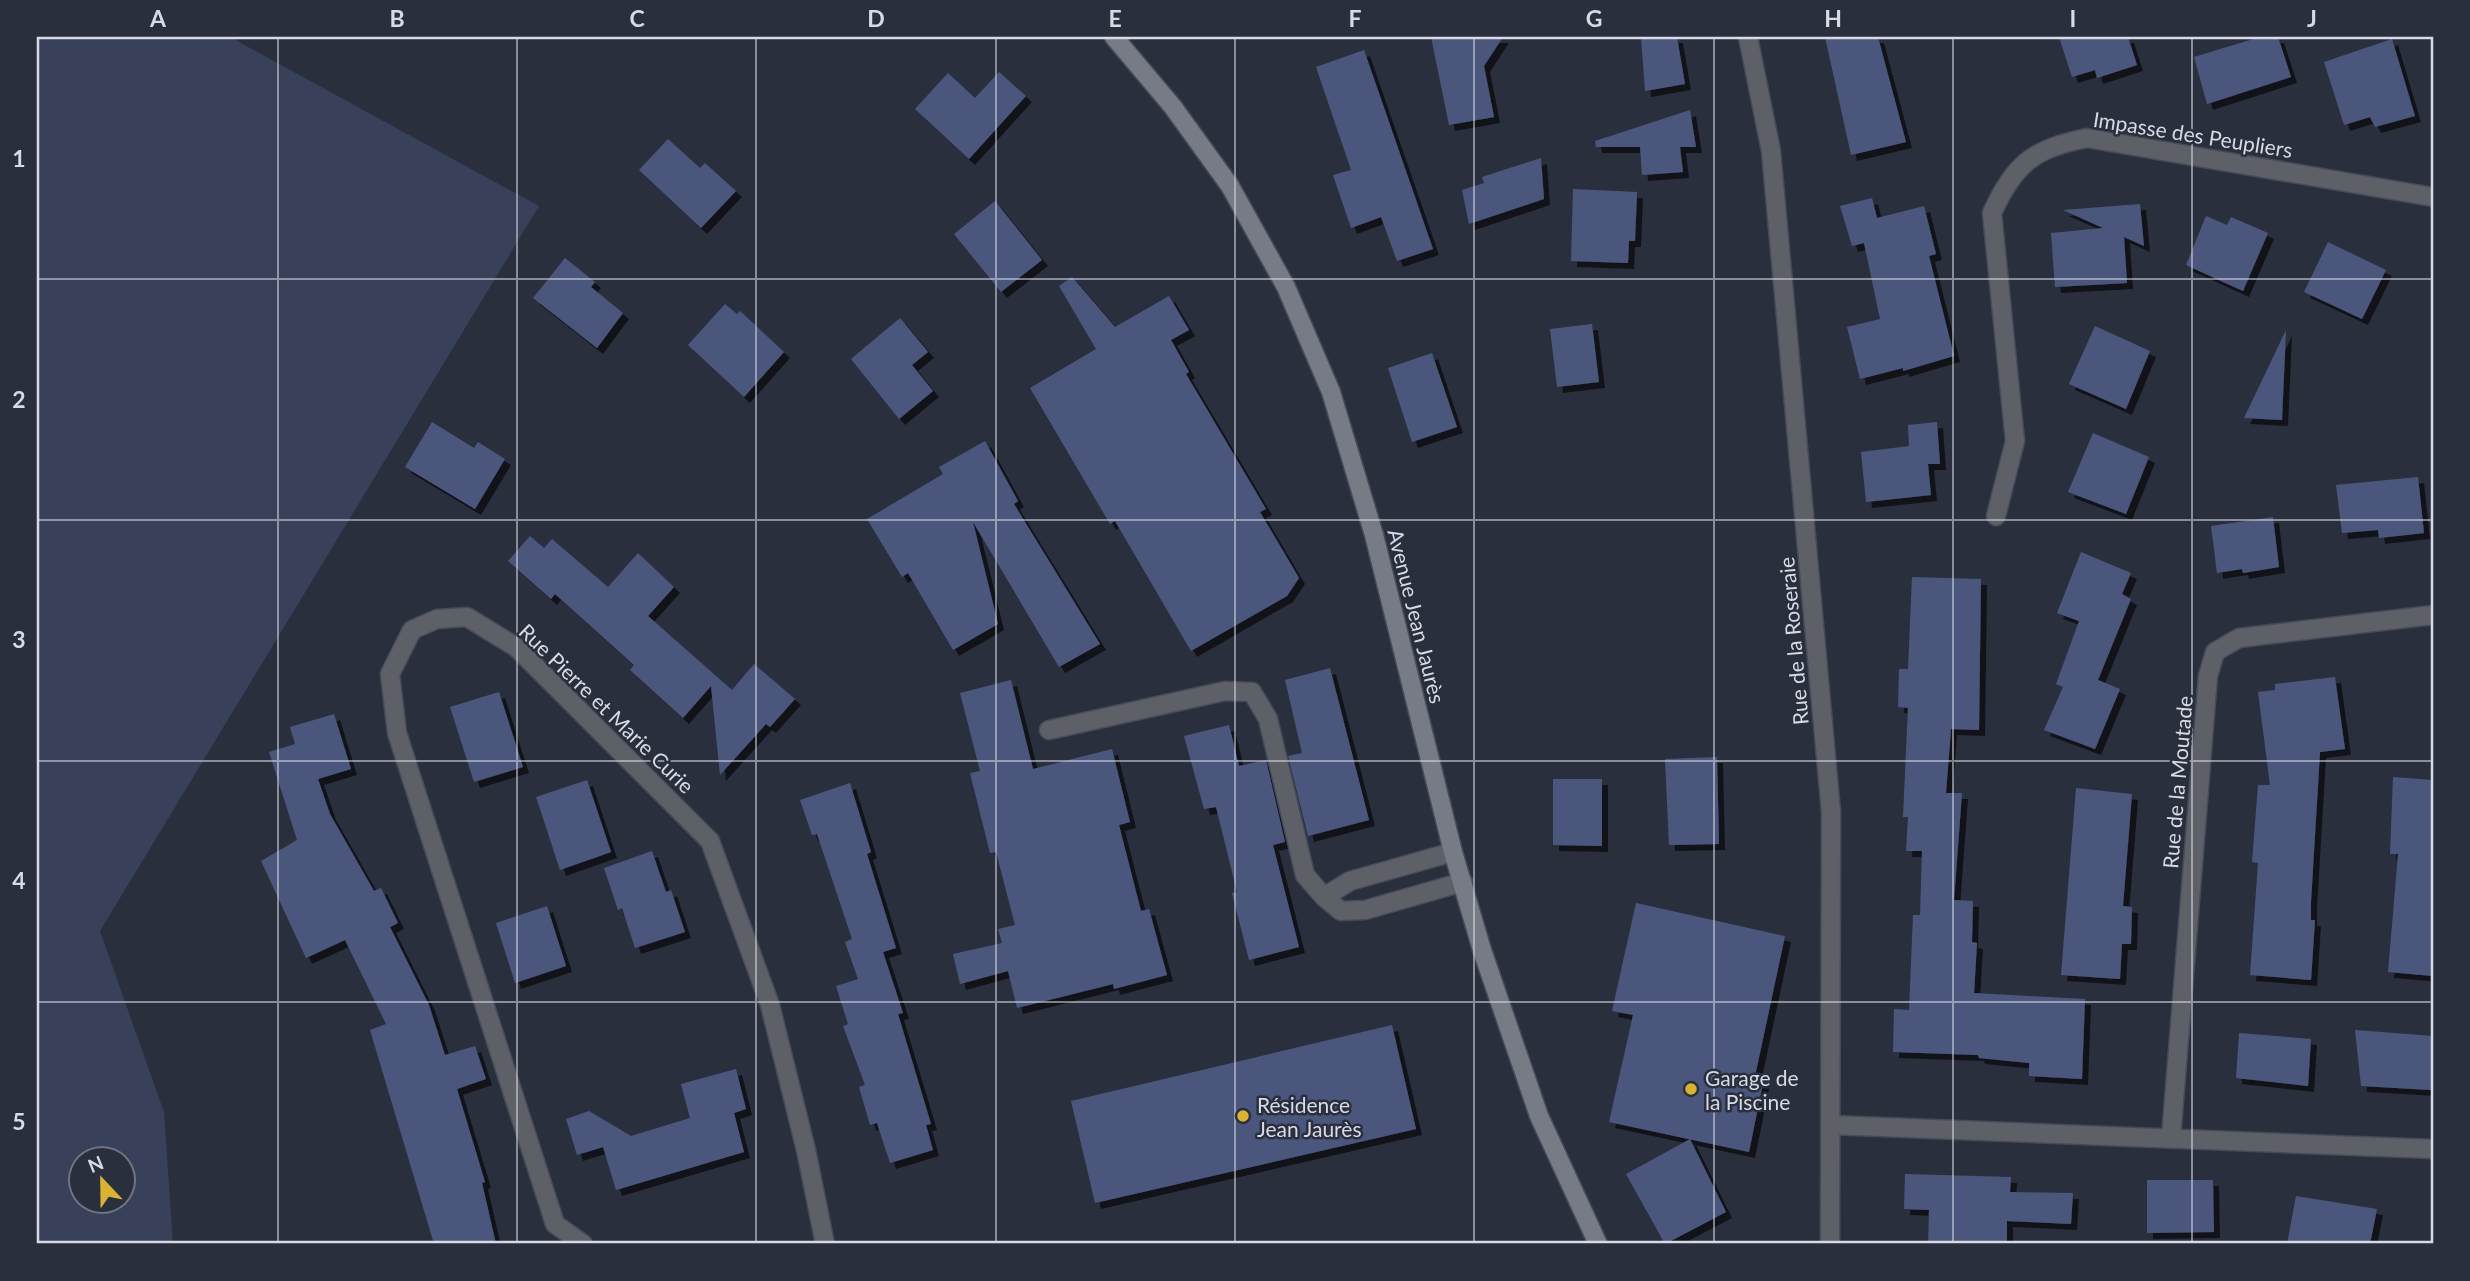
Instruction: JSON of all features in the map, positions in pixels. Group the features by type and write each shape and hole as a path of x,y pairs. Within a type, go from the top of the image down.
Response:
{"main road":[{"name":"Avenue Jean Jaurès","path":"1114,37 1172,107 1230,186 1286,287 1331,392 1374,535 1453,852 1482,950 1539,1116 1598,1244"}],"street":[{"name":"Rue de la Roseraie","path":"1748,37 1771,151 1831,812 1830,1244"},
{"name":"Impasse des Peupliers","path":"1996,516 2015,441 1992,213 2006,181 2032,155 2058,143 2087,138 2433,197"},
{"name":"Rue de la Moutade","path":"2171,1138 2208,676 2216,652 2239,638 2433,615"},
{"name":"Rue Pierre et Marie Curie","path":"555,1224 397,733 390,674 412,630 438,619 467,617 516,647 710,841 770,1005 806,1150 825,1244"},
{"path":"1049,730 1225,691 1252,692 1268,719 1305,875 1324,897 1341,911 1366,910 1463,882"},
{"path":"1324,897 1350,881 1453,852"},
{"path":"1830,1125 2433,1149"},
{"path":"554,1244 555,1224"},
{"path":"555,1224 583,1244"}],"shaded area":[{"path":"37,37 230,37 539,206 100,931 164,1112 173,1244 37,1244"}],"building":[{"path":"1431,37 1503,37 1484,66 1494,117 1449,125"},
{"path":"1641,37 1677,37 1685,84 1645,91"},
{"path":"1825,37 1878,37 1906,142 1851,155"},
{"path":"2059,37 2128,37 2137,65 2097,78 2095,70 2072,77"},
{"path":"2260,37 2278,37 2291,77 2207,104 2194,57"},
{"path":"2392,39 2415,116 2375,127 2370,117 2344,125 2324,62"},
{"path":"1364,50 1433,249 1397,261 1381,217 1351,228 1333,175 1351,170 1316,67"},
{"path":"999,72 1026,96 969,159 915,109 948,73 975,98"},
{"path":"1690,110 1696,147 1680,147 1683,172 1642,175 1640,147 1596,147 1595,141"},
{"path":"668,139 700,168 705,163 736,191 701,228 639,170"},
{"path":"1541,158 1544,199 1469,224 1462,190 1484,183 1482,177"},
{"path":"1573,189 1637,192 1635,241 1629,241 1628,263 1571,261"},
{"path":"1872,198 1877,218 1924,206 1936,254 1929,256 1954,356 1903,371 1903,368 1860,379 1847,327 1880,319 1864,243 1852,246 1840,206"},
{"path":"995,201 1042,260 1001,292 954,234"},
{"path":"2140,204 2144,246 2124,237 2127,283 2055,287 2051,233 2103,228 2063,210"},
{"path":"2206,216 2227,225 2231,217 2268,233 2243,291 2186,265"},
{"path":"2328,242 2386,270 2362,319 2304,292"},
{"path":"565,258 595,282 591,287 623,313 597,348 533,298"},
{"path":"1072,277 1115,327 1169,296 1189,330 1171,340 1189,372 1186,374 1266,509 1260,512 1299,578 1287,596 1191,651 1115,521 1110,524 1030,388 1096,349 1059,286"},
{"path":"725,304 737,314 740,311 784,352 744,397 688,345"},
{"path":"900,318 928,352 912,365 933,391 899,419 851,359"},
{"path":"1592,324 1599,382 1557,387 1550,329"},
{"path":"2095,326 2150,351 2126,409 2069,384"},
{"path":"2286,330 2282,420 2244,418"},
{"path":"1432,353 1457,427 1412,442 1388,368"},
{"path":"432,422 474,448 478,442 505,459 475,509 405,467"},
{"path":"1937,422 1940,464 1928,464 1931,495 1866,502 1861,452 1909,446 1908,425"},
{"path":"2093,433 2149,457 2126,514 2068,492"},
{"path":"985,441 1018,501 1014,504 1100,644 1059,667 973,522 998,624 953,650 908,573 902,577 867,519 943,474 939,467"},
{"path":"2418,477 2424,533 2379,538 2378,530 2342,533 2336,485"},
{"path":"2273,517 2279,567 2243,573 2242,569 2217,573 2211,526"},
{"path":"530,536 544,548 552,539 608,587 638,553 674,587 648,616 732,690 754,664 795,699 770,727 766,724 720,775 711,686 683,718 630,670 634,665 555,594 551,599 508,561"},
{"path":"2081,552 2131,573 2122,594 2131,599 2098,680 2120,689 2095,749 2044,730 2063,687 2056,684 2079,621 2057,613"},
{"path":"1912,577 1981,579 1979,730 1951,729 1946,793 1962,793 1954,900 1973,901 1972,942 1977,943 1974,993 2085,999 2082,1079 2029,1076 2029,1063 1979,1058 1978,1055 1893,1052 1894,1009 1909,1010 1913,915 1920,915 1922,851 1906,851 1908,817 1903,817 1908,708 1898,707 1899,669 1908,669"},
{"path":"1330,668 1369,820 1308,836 1288,756 1302,753 1285,680"},
{"path":"2335,677 2345,749 2320,752 2311,902 2311,920 2315,920 2311,980 2250,975 2258,863 2252,862 2258,785 2270,785 2258,692 2275,690 2275,684"},
{"path":"1011,680 1033,769 1112,749 1130,822 1119,825 1141,911 1149,909 1167,975 1114,989 1113,984 1017,1008 1008,971 960,984 953,954 1002,943 998,929 1015,925 996,852 990,853 970,773 980,771 960,693"},
{"path":"499,692 523,767 474,782 450,707"},
{"path":"334,714 351,769 318,779 330,814 374,891 381,888 398,923 390,927 429,1005 445,1055 475,1046 486,1079 457,1089 485,1182 482,1183 496,1244 434,1244 370,1030 386,1024 345,940 306,958 261,861 297,840 269,752 295,744 290,727"},
{"path":"1229,725 1239,766 1266,760 1285,842 1273,845 1299,947 1249,960 1232,893 1237,892 1216,807 1204,809 1184,736"},
{"path":"1717,757 1719,844 1669,845 1665,759"},
{"path":"2393,777 2433,780 2433,976 2388,972 2398,854 2390,854"},
{"path":"1553,779 1602,779 1602,846 1553,845"},
{"path":"587,780 611,852 560,870 536,797"},
{"path":"850,783 871,852 867,854 896,948 883,952 903,1013 898,1014 931,1124 926,1125 933,1150 890,1163 877,1123 870,1125 859,1087 865,1085 843,1026 848,1024 836,986 858,979 845,942 852,939 817,834 812,835 800,800"},
{"path":"2076,788 2132,794 2123,906 2132,907 2131,944 2122,944 2120,979 2061,975"},
{"path":"652,851 666,892 671,890 685,932 635,948 622,908 618,910 604,868"},
{"path":"1636,903 1785,936 1754,1081 1763,1083 1749,1152 1609,1122 1633,1015 1612,1011"},
{"path":"547,906 566,966 515,983 496,923"},
{"name":"Résidence Jean Jaurès","path":"1392,1025 1416,1129 1095,1203 1071,1101"},
{"path":"2355,1030 2433,1036 2431,1090 2361,1086"},
{"path":"2239,1033 2311,1039 2308,1086 2236,1078"},
{"path":"736,1069 746,1109 734,1113 744,1152 616,1190 603,1147 577,1155 566,1119 589,1111 631,1136 690,1118 681,1084"},
{"path":"1690,1139 1726,1212 1665,1244 1626,1174"},
{"path":"1905,1174 2011,1177 2010,1192 2073,1193 2071,1224 2007,1221 2007,1241 1928,1244 1929,1210 1904,1209"},
{"path":"2147,1180 2213,1180 2214,1232 2147,1233"},
{"path":"2296,1196 2377,1209 2370,1244 2287,1244"}],"place":[{"name":"Garage de la Piscine","path":"1691,1089"},
{"name":"Résidence Jean Jaurès","path":"1243,1116"}]}
